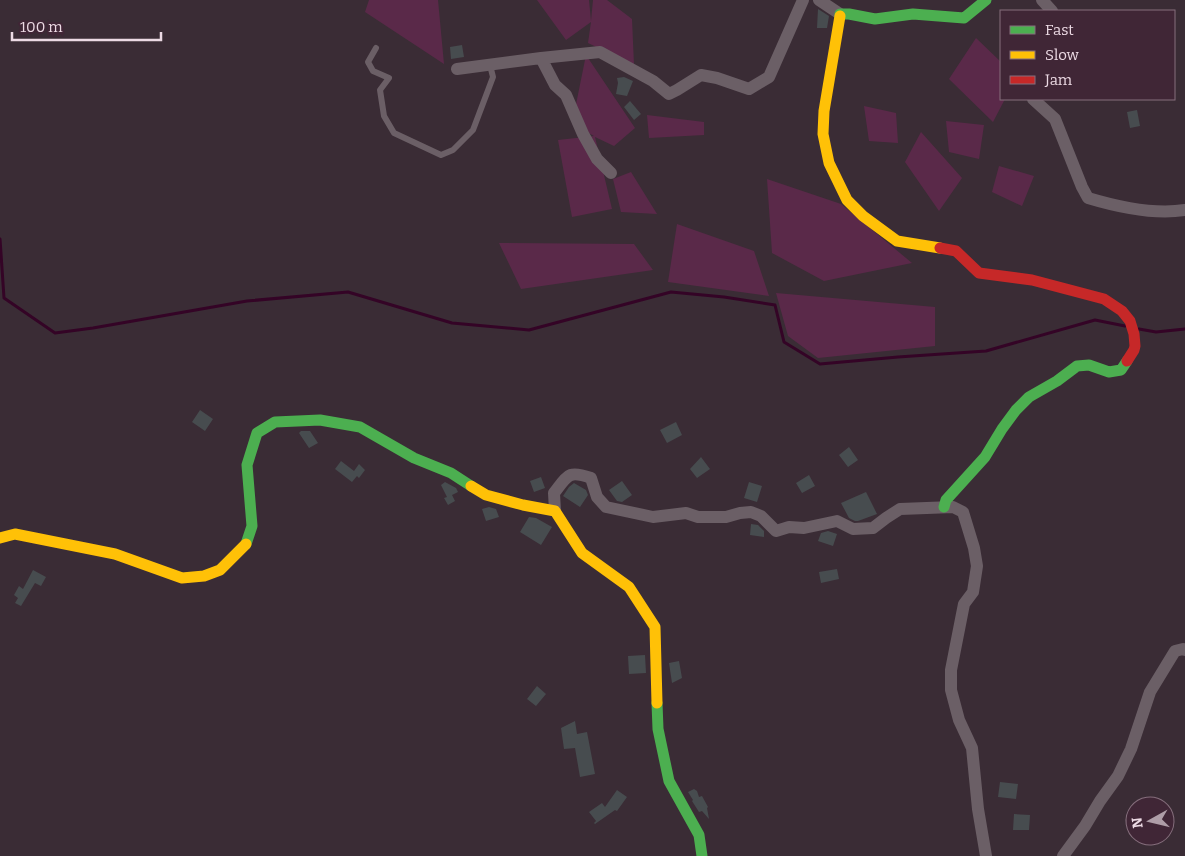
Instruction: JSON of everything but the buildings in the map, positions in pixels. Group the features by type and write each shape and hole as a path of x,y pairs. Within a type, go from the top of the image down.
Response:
{"street":[{"path":"456,69 600,52 653,81 668,94 701,75 717,78 749,89 769,77 803,0"},
{"path":"819,0 840,14 875,19 913,14 964,18 986,0"},
{"path":"1042,0 1051,10"},
{"path":"840,14 824,111 823,134 829,163 847,200 863,216 897,241 956,251 979,273 1032,280 1104,299 1122,311 1130,321 1134,334 1134,350 1121,370 1109,372 1089,365 1077,366 1056,382 1029,397 1016,410 984,457 946,500 944,507"},
{"path":"541,58 555,85 566,95 583,134 597,159 611,173"},
{"path":"1037,100 1055,119 1082,188 1088,198 1116,206 1150,210 1185,210"},
{"path":"0,538 15,534 115,554 182,578 204,576 220,570 246,542 252,526 247,465 257,432 275,422 320,420 360,428 414,458 451,473 486,495 555,511"},
{"path":"702,856 699,835 669,781 658,729 655,627 629,588 582,553 555,511 554,493 566,476 578,474 591,478 597,497 606,507 653,517 686,512 698,517 726,517 751,512 761,516 776,531 789,527 804,528 837,521 853,530 873,528 900,509 953,506 963,512 974,548 977,566 973,592 964,604 951,670 951,690 959,720 972,748 978,809 986,856"},
{"path":"1063,856 1118,776 1131,749 1150,692 1170,657 1175,651 1185,650"}],"lane":[{"path":"376,48 368,62 373,71 388,78 380,90 384,116 394,134 441,155 453,150 473,130 493,77 490,65"}],"shaded area":[{"path":"369,0 438,0 444,64 365,12"},
{"path":"537,0 589,0 591,21 593,0 607,0 632,19 634,65 588,43 591,22 566,40"},
{"path":"976,38 1000,61 1000,100 1004,100 993,122 949,79"},
{"path":"586,55 635,128 614,146 595,137 612,209 572,217 558,140 594,136 572,124"},
{"path":"864,106 896,113 898,143 869,141"},
{"path":"647,115 704,122 704,135 649,138"},
{"path":"946,121 984,125 979,159 949,152"},
{"path":"921,132 962,178 939,211 905,162"},
{"path":"999,166 1034,176 1022,206 992,192"},
{"path":"631,172 657,214 621,212 613,179"},
{"path":"767,179 841,204 912,263 824,281 772,253"},
{"path":"677,224 754,251 769,296 668,282"},
{"path":"499,243 634,244 653,270 521,289"},
{"path":"776,293 935,307 935,346 818,358 788,336"}],"waterway":[{"path":"0,239 4,298 55,333 247,301 348,292 452,323 529,330 671,292 724,297 775,305 784,342 820,364 986,351 1095,320 1125,326"},
{"path":"1139,329 1156,332 1185,329"}],"traffic: fast":[{"path":"840,16 840,14 849,14 875,19 913,14 964,18 986,0"},
{"path":"944,507 946,500 985,457 1002,429 1016,410 1029,397 1057,381 1077,366 1089,365 1109,372 1121,370 1127,361"},
{"path":"246,544 252,526 247,465 257,433 275,422 320,420 360,427 414,458 451,473 471,486"},
{"path":"657,703 658,729 669,781 699,835 702,856"}],"traffic: slow":[{"path":"840,16 824,111 823,134 829,163 847,200 863,216 897,241 940,248"},
{"path":"471,486 486,495 555,511 582,553 629,587 655,627 657,703"},
{"path":"0,538 15,534 115,554 182,578 204,576 220,570 246,544"}],"traffic: jam":[{"path":"940,248 956,251 979,273 1032,280 1104,299 1122,311 1130,321 1135,346 1127,361"}]}
